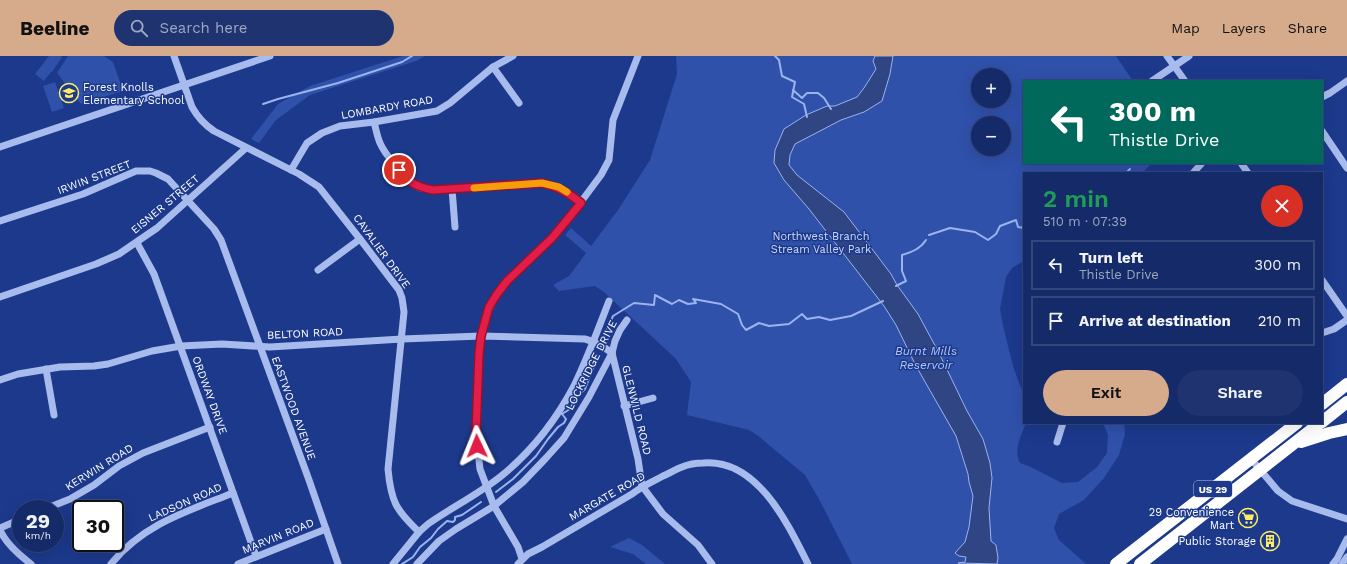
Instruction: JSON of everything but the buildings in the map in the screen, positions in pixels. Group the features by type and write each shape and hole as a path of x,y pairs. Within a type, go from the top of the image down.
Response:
{"highway":[{"path":"1323,403 1347,384"},
{"name":"US 29","path":"1323,420 1347,402"},
{"name":"US 29","path":"1116,564 1296,424"},
{"name":"US 29","path":"1140,564 1319,424"},
{"path":"1294,444 1334,432 1347,430"}],"street":[{"name":"CAVALIER DRIVE","path":"174,56 192,108 205,125 246,148 291,170 319,187 399,290 404,312 388,469 390,490 396,505 401,513 419,532"},
{"path":"0,147 270,56"},
{"name":"LOMBARDY ROAD","path":"291,170 307,143 322,132 340,126 374,122 437,111 450,103 493,67 512,56"},
{"path":"520,561 518,547 494,506 480,469 476,434 481,336 486,316 497,294 507,281 552,238 601,176 609,160 613,120 638,56"},
{"path":"1167,56 1183,80"},
{"path":"1153,80 1189,56"},
{"path":"493,67 519,103"},
{"path":"1323,96 1347,81"},
{"path":"374,122 382,148 399,170 417,187 433,190 542,183 559,187 581,203"},
{"path":"1323,132 1347,168"},
{"name":"EISNER STREET","path":"0,297 96,264 119,254 157,228 246,148"},
{"path":"1194,172 1201,164"},
{"name":"IRWIN STREET","path":"0,222 83,194 136,171 156,172 168,179 189,200"},
{"path":"452,189 454,227"},
{"name":"EASTWOOD AVENUE","path":"189,200 214,229 221,240 338,564"},
{"path":"318,270 360,239"},
{"name":"ORDWAY DRIVE","path":"137,243 154,274 256,556"},
{"path":"1323,281 1347,316"},
{"name":"LOCKRIDGE DRIVE","path":"393,564 419,532 440,516 499,478 534,444 560,410 573,387 608,302"},
{"name":"LOCKRIDGE DRIVE","path":"418,564 439,541 494,506 523,482 564,438 589,397 612,353 615,341 627,320"},
{"path":"1323,333 1334,329 1347,320"},
{"name":"BELTON ROAD","path":"0,380 18,374 46,369 108,364 152,351 181,346 222,344 260,346 306,345 481,336 593,341 604,346 612,353"},
{"name":"GLENWILD ROAD","path":"612,353 638,459 642,486 663,514 698,545 712,564"},
{"path":"46,369 54,415"},
{"path":"624,406 653,398"},
{"path":"1057,442 1063,424"},
{"name":"KERWIN ROAD","path":"64,501 94,485 119,466 143,453 210,427"},
{"path":"1251,459 1278,491 1292,501 1347,519"},
{"name":"MARGATE ROAD","path":"520,561 528,554 625,498 642,486 655,481 683,466 715,463 734,467 747,475 754,482 776,506 797,541 808,564"},
{"name":"LADSON ROAD","path":"111,564 119,554 145,532 164,521 233,492"},
{"path":"12,523 0,529 3,536 20,556 31,564"},
{"name":"MARVIN ROAD","path":"238,564 326,529"},
{"path":"1333,564 1347,539"},
{"path":"1342,564 1347,557"}],"green space":[{"path":"49,56 62,57 44,81 35,74"},
{"path":"68,56 104,56 113,62 123,91 81,104 57,73"},
{"path":"403,56 425,56 416,61 310,95 276,120 259,143 251,139 278,104 310,86"},
{"name":"Northwest Branch Stream Valley Park","path":"676,56 1116,56 1132,80 1023,80 1023,164 1151,164 1143,172 1023,172 1023,262 1012,268 1006,277 1000,309 1013,366 1023,393 1023,424 1026,424 1020,438 1017,453 1020,463 1062,483 1078,482 1097,467 1107,453 1108,435 1103,424 1124,424 1125,434 1119,455 1104,478 1084,500 1059,514 1054,528 1059,540 1086,564 852,564 805,475 749,430 687,415 691,382 676,359 605,293 595,286 559,291 553,285 569,276 586,253 565,235 571,228 591,246 618,210 650,160 677,74"},
{"path":"55,82 64,108 52,112 43,86"},
{"path":"629,538 642,545 665,564 646,564 633,554 610,547"}],"water":[{"name":"Burnt Mills Reservoir","path":"875,56 893,56 890,74 882,101 864,112 841,120 795,144 790,155 789,165 797,175 844,212 891,274 918,314 938,351 967,411 983,439 990,463 992,478 989,508 991,541 996,545 998,558 997,564 958,563 965,562 966,557 959,556 955,553 965,542 969,527 973,496 956,436 916,366 896,325 884,306 809,209 784,180 774,163 775,150 784,129 806,115 827,106 835,106 857,97 876,69 873,61"}],"waterway":[{"path":"263,104 338,83 402,62 412,56"},
{"path":"775,56 779,60 782,76 795,82 792,97 804,104 807,117"},
{"path":"793,90 802,98 807,93 818,93 824,98 831,109"},
{"path":"1127,172 1130,169"},
{"path":"1115,172 1127,172"},
{"path":"929,235 950,228 975,232 988,240 996,234 1000,226 1016,220 1018,227 1023,228"},
{"path":"896,286 906,281 902,271 902,255 916,250 926,240"},
{"path":"604,337 613,316 634,303 654,305 655,295 672,304 679,300 688,304 696,303 693,299 721,304 738,314 742,325 746,330 759,323 769,326 789,324 802,314 807,319 819,317 830,320 851,316 883,301"},
{"path":"496,492 513,479 536,456 558,427 564,423 566,419 562,414 570,409 576,398 585,389 596,361"},
{"path":"402,564 413,557 420,547 447,521 453,522 455,517 462,515 481,502"}],"slow traffic":[{"path":"474,188 542,183 559,187 567,192"}],"place":[{"name":"Forest Knolls Elementary School","path":"69,93"},
{"name":"29 Convenience Mart","path":"1248,518"},
{"name":"Public Storage","path":"1270,541"}],"route":[{"path":"399,170 417,187 433,190 542,183 559,187 581,203 552,238 507,281 489,307 481,336 479,354 476,434 477,446"}]}
